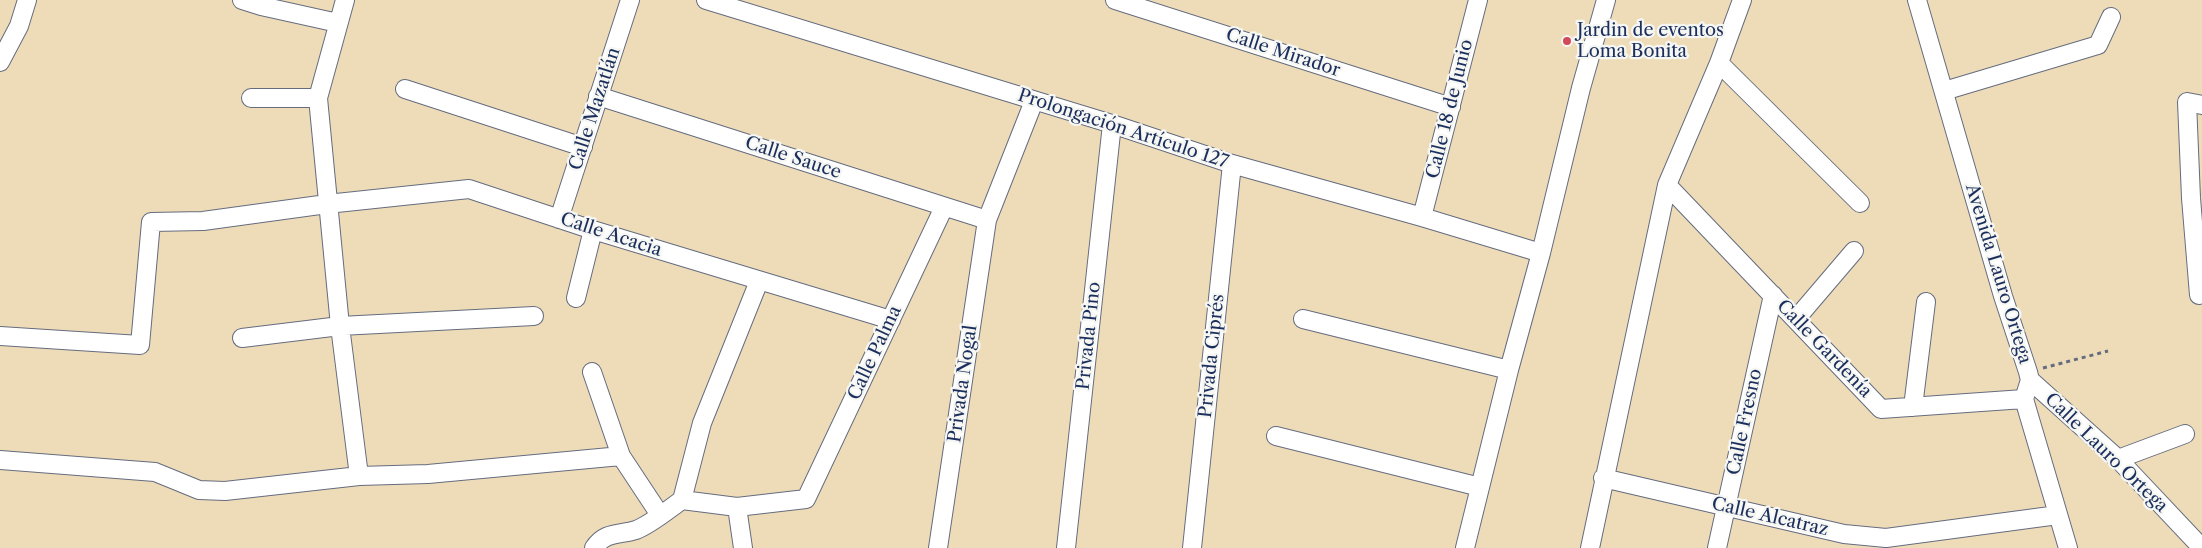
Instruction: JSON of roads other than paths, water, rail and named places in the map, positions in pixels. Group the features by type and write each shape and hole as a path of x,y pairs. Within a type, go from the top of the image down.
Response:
{"street":[{"path":"0,62 19,26 27,0"},
{"path":"242,0 261,3 338,23"},
{"path":"345,0 318,98 340,326 359,476"},
{"name":"Calle Mazatlán","path":"559,219 630,0"},
{"name":"Prolongación Artículo 127","path":"706,0 1112,124 1232,164 1422,217 1541,253"},
{"name":"Calle 18 de Junio","path":"1422,217 1478,0"},
{"path":"1465,548 1509,370 1541,253 1581,88 1606,0"},
{"path":"1590,548 1603,478 1668,185 1719,63 1742,0"},
{"name":"Avenida Lauro Ortega","path":"1917,0 2003,296 2029,376 2024,399"},
{"name":"Calle Mirador","path":"1119,1 1451,107"},
{"path":"1944,92 2098,45 2111,17"},
{"path":"1719,63 1860,203"},
{"path":"405,89 583,147"},
{"name":"Calle Sauce","path":"598,96 987,220"},
{"path":"251,98 318,98"},
{"name":"Privada Nogal","path":"938,548 987,220 1034,101"},
{"path":"2199,295 2191,198 2187,102 2202,104"},
{"name":"Privada Pino","path":"1066,548 1112,124"},
{"name":"Privada Ciprés","path":"1192,548 1232,164"},
{"name":"Calle Gardenía","path":"1668,185 1881,409 2024,399"},
{"name":"Calle Acacia","path":"0,336 140,345 150,222 203,221 327,204 469,189 593,230 891,320"},
{"name":"Calle Palma","path":"738,507 806,499 944,207"},
{"path":"576,298 593,230"},
{"path":"1796,320 1854,250"},
{"path":"594,548 598,542 618,532 636,530 682,500 702,423 759,281"},
{"name":"Calle Fresno","path":"1717,548 1772,295"},
{"path":"1913,407 1926,302"},
{"path":"242,338 340,326 534,316"},
{"path":"1303,319 1509,370"},
{"path":"592,372 622,456 660,515"},
{"name":"Calle Lauro Ortega","path":"2029,376 2118,459 2202,548"},
{"path":"2024,399 2068,548"},
{"path":"2118,459 2185,434"},
{"path":"1276,436 1480,487"},
{"path":"0,460 155,472 199,490 225,491 359,476 428,474 622,456"},
{"name":"Calle Alcatraz","path":"1603,478 1726,507 1843,541 1886,538 2058,515"},
{"path":"682,500 738,507 743,548"}],"place":[{"name":"Jardin de eventos Loma Bonita","path":"1567,41"}]}
